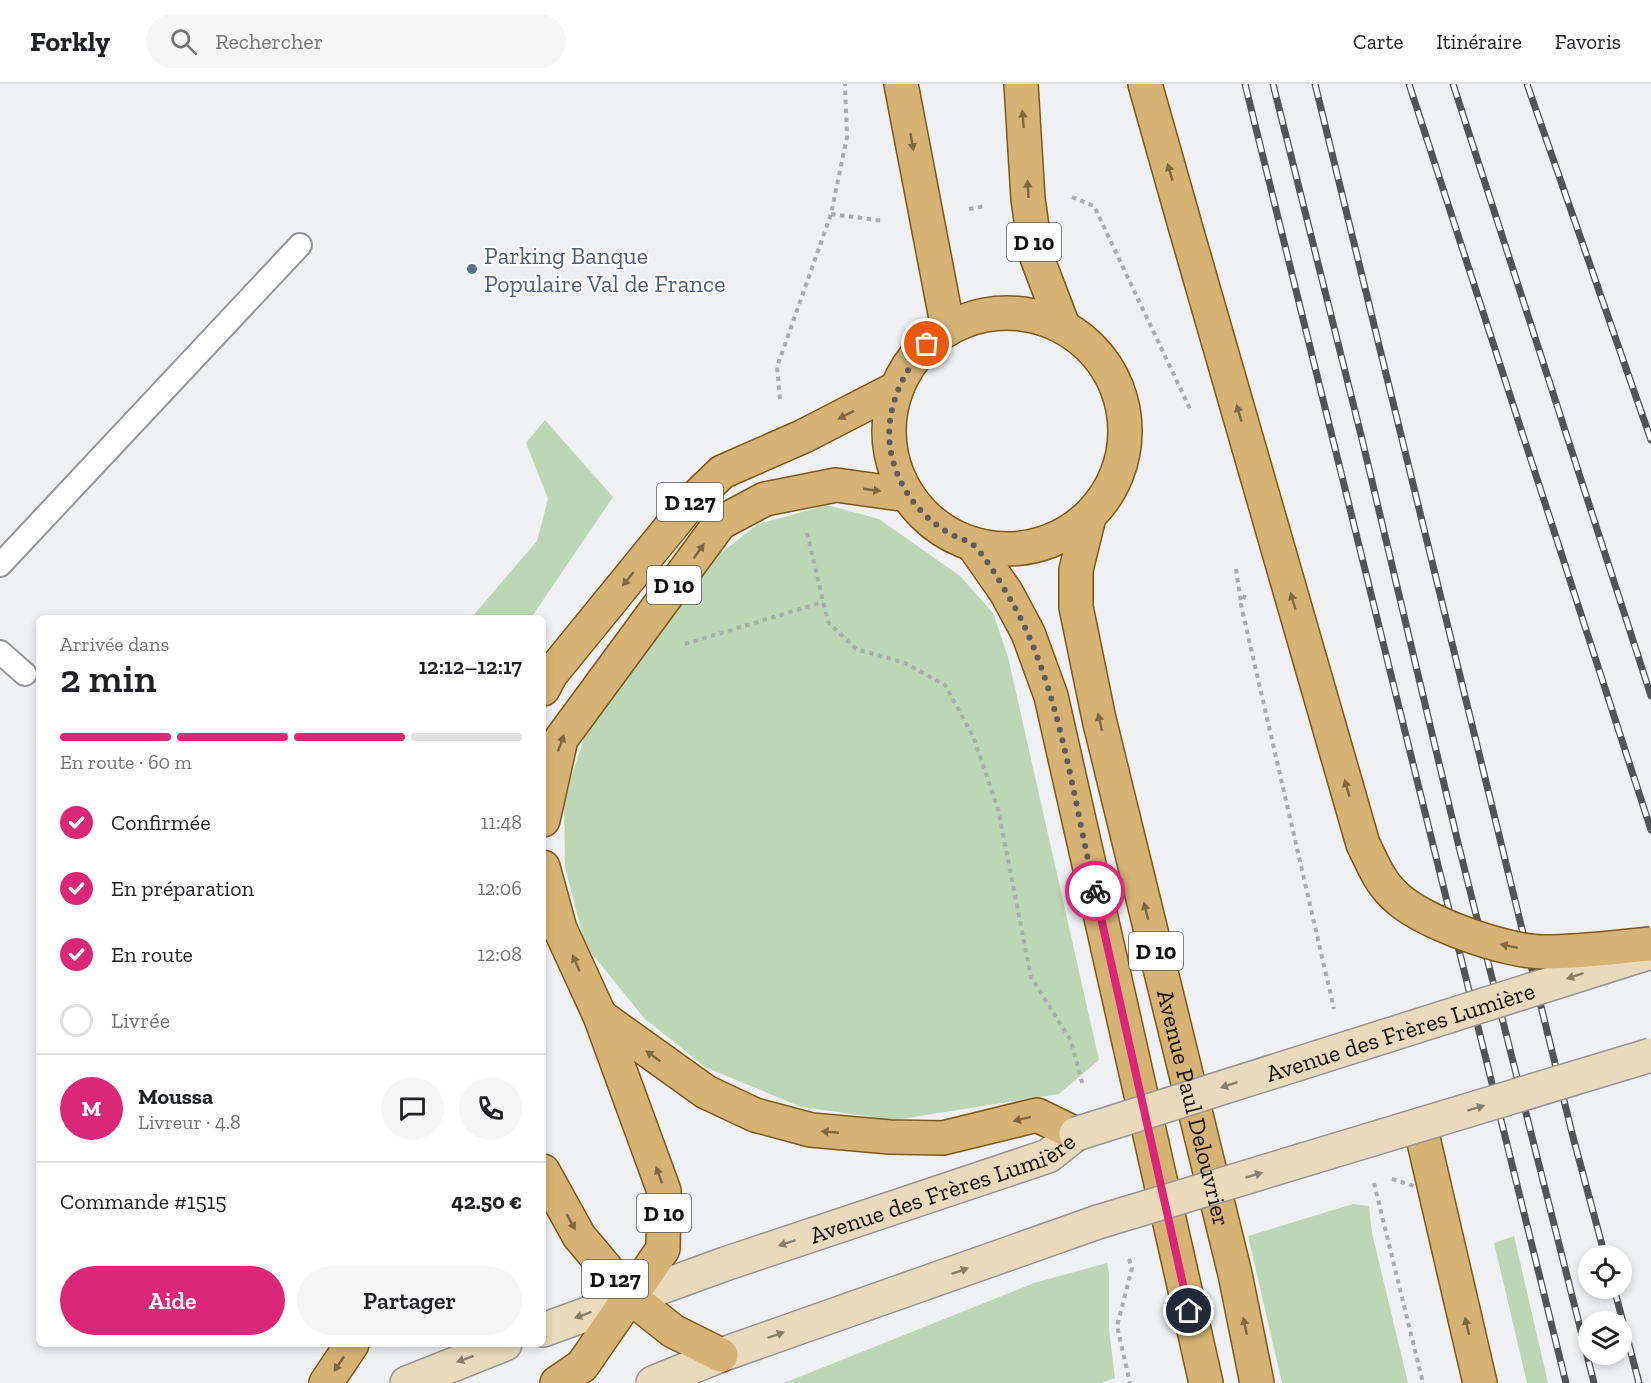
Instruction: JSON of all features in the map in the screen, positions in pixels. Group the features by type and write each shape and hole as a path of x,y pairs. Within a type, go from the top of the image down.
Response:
{"main road":[{"path":"902,84 948,329"},
{"name":"D 10","path":"1021,84 1028,199 1036,255 1063,326"},
{"path":"1145,84 1363,844 1380,879 1407,908 1446,927 1503,945 1543,952 1651,945"},
{"path":"1005,312 1035,315 1063,326 1092,348 1113,378 1124,414 1124,452 1111,487 1089,517 1064,535 1035,546 1004,549 973,545 948,533 926,517 908,495 893,461 890,424 897,388 910,364 921,351 948,329 975,317 1005,312"},
{"name":"D 127","path":"546,683 551,674 692,501 722,472 804,436 897,388"},
{"name":"D 10","path":"546,806 561,739 720,523 765,499 836,485 908,495"},
{"name":"Avenue Paul Delouvrier","path":"1089,517 1076,570 1076,607 1100,719 1235,1274 1257,1383"},
{"name":"Avenue Paul Delouvrier","path":"973,545 1006,592 1028,633 1051,696 1206,1383"},
{"name":"D 10","path":"546,877 561,929 600,1016 664,1191 663,1249 582,1366 556,1383"},
{"name":"Avenue des Frères Lumière","path":"546,1329 630,1297 1048,1156 1076,1134 1651,952"},
{"path":"600,1016 706,1092 755,1116 812,1130 890,1137 943,1138 1037,1115 1076,1134"},
{"path":"653,1383 721,1355 1098,1222 1651,1055"},
{"path":"1420,1125 1480,1383"},
{"name":"D 127","path":"546,1176 579,1236 630,1297 673,1331 721,1355"},
{"path":"326,1383 350,1347"},
{"path":"407,1383 497,1347"}],"lane":[{"path":"0,565 300,244"},
{"path":"0,652 25,674"}],"path":[{"path":"780,407 777,367 831,214 847,137 845,84"},
{"path":"1065,194 1094,206 1194,418"},
{"path":"805,524 828,622 856,649 905,663 945,685 973,736 998,809 1031,977 1071,1041 1086,1098"},
{"path":"1235,560 1241,605"},
{"path":"675,647 823,602"},
{"path":"1128,1257 1131,1268 1118,1326 1130,1383"}],"green space":[{"path":"545,420 613,497 533,615 474,615 537,541 548,499 526,443"},
{"path":"827,505 879,519 960,576 993,613 1008,657 1099,1060 1059,1094 895,1120 801,1107 705,1067 644,1018 585,945 565,867 564,799 587,729 713,559 758,524"},
{"path":"1353,1204 1369,1206 1372,1233 1408,1383 1282,1383 1248,1236"},
{"path":"1514,1236 1548,1383 1527,1383 1494,1243"},
{"path":"1107,1263 1109,1330 1115,1378 1101,1383 784,1383 1034,1283"}],"railway":[{"path":"1245,84 1566,1383"},
{"path":"1273,84 1361,435 1459,847 1594,1383"},
{"path":"1315,84 1573,1137 1602,1245"},
{"path":"1409,84 1651,830"},
{"path":"1453,84 1651,696"},
{"path":"1527,84 1651,440"},
{"path":"1617,1299 1639,1383"}],"way so far":[{"path":"927,344 910,364 897,388 890,424 893,461 908,495 926,517 948,533 973,545 1006,592 1028,633 1051,696 1095,891"}],"place":[{"name":"Parking Banque Populaire Val de France","path":"472,269"}],"route":[{"path":"1095,891 1189,1311"}]}
